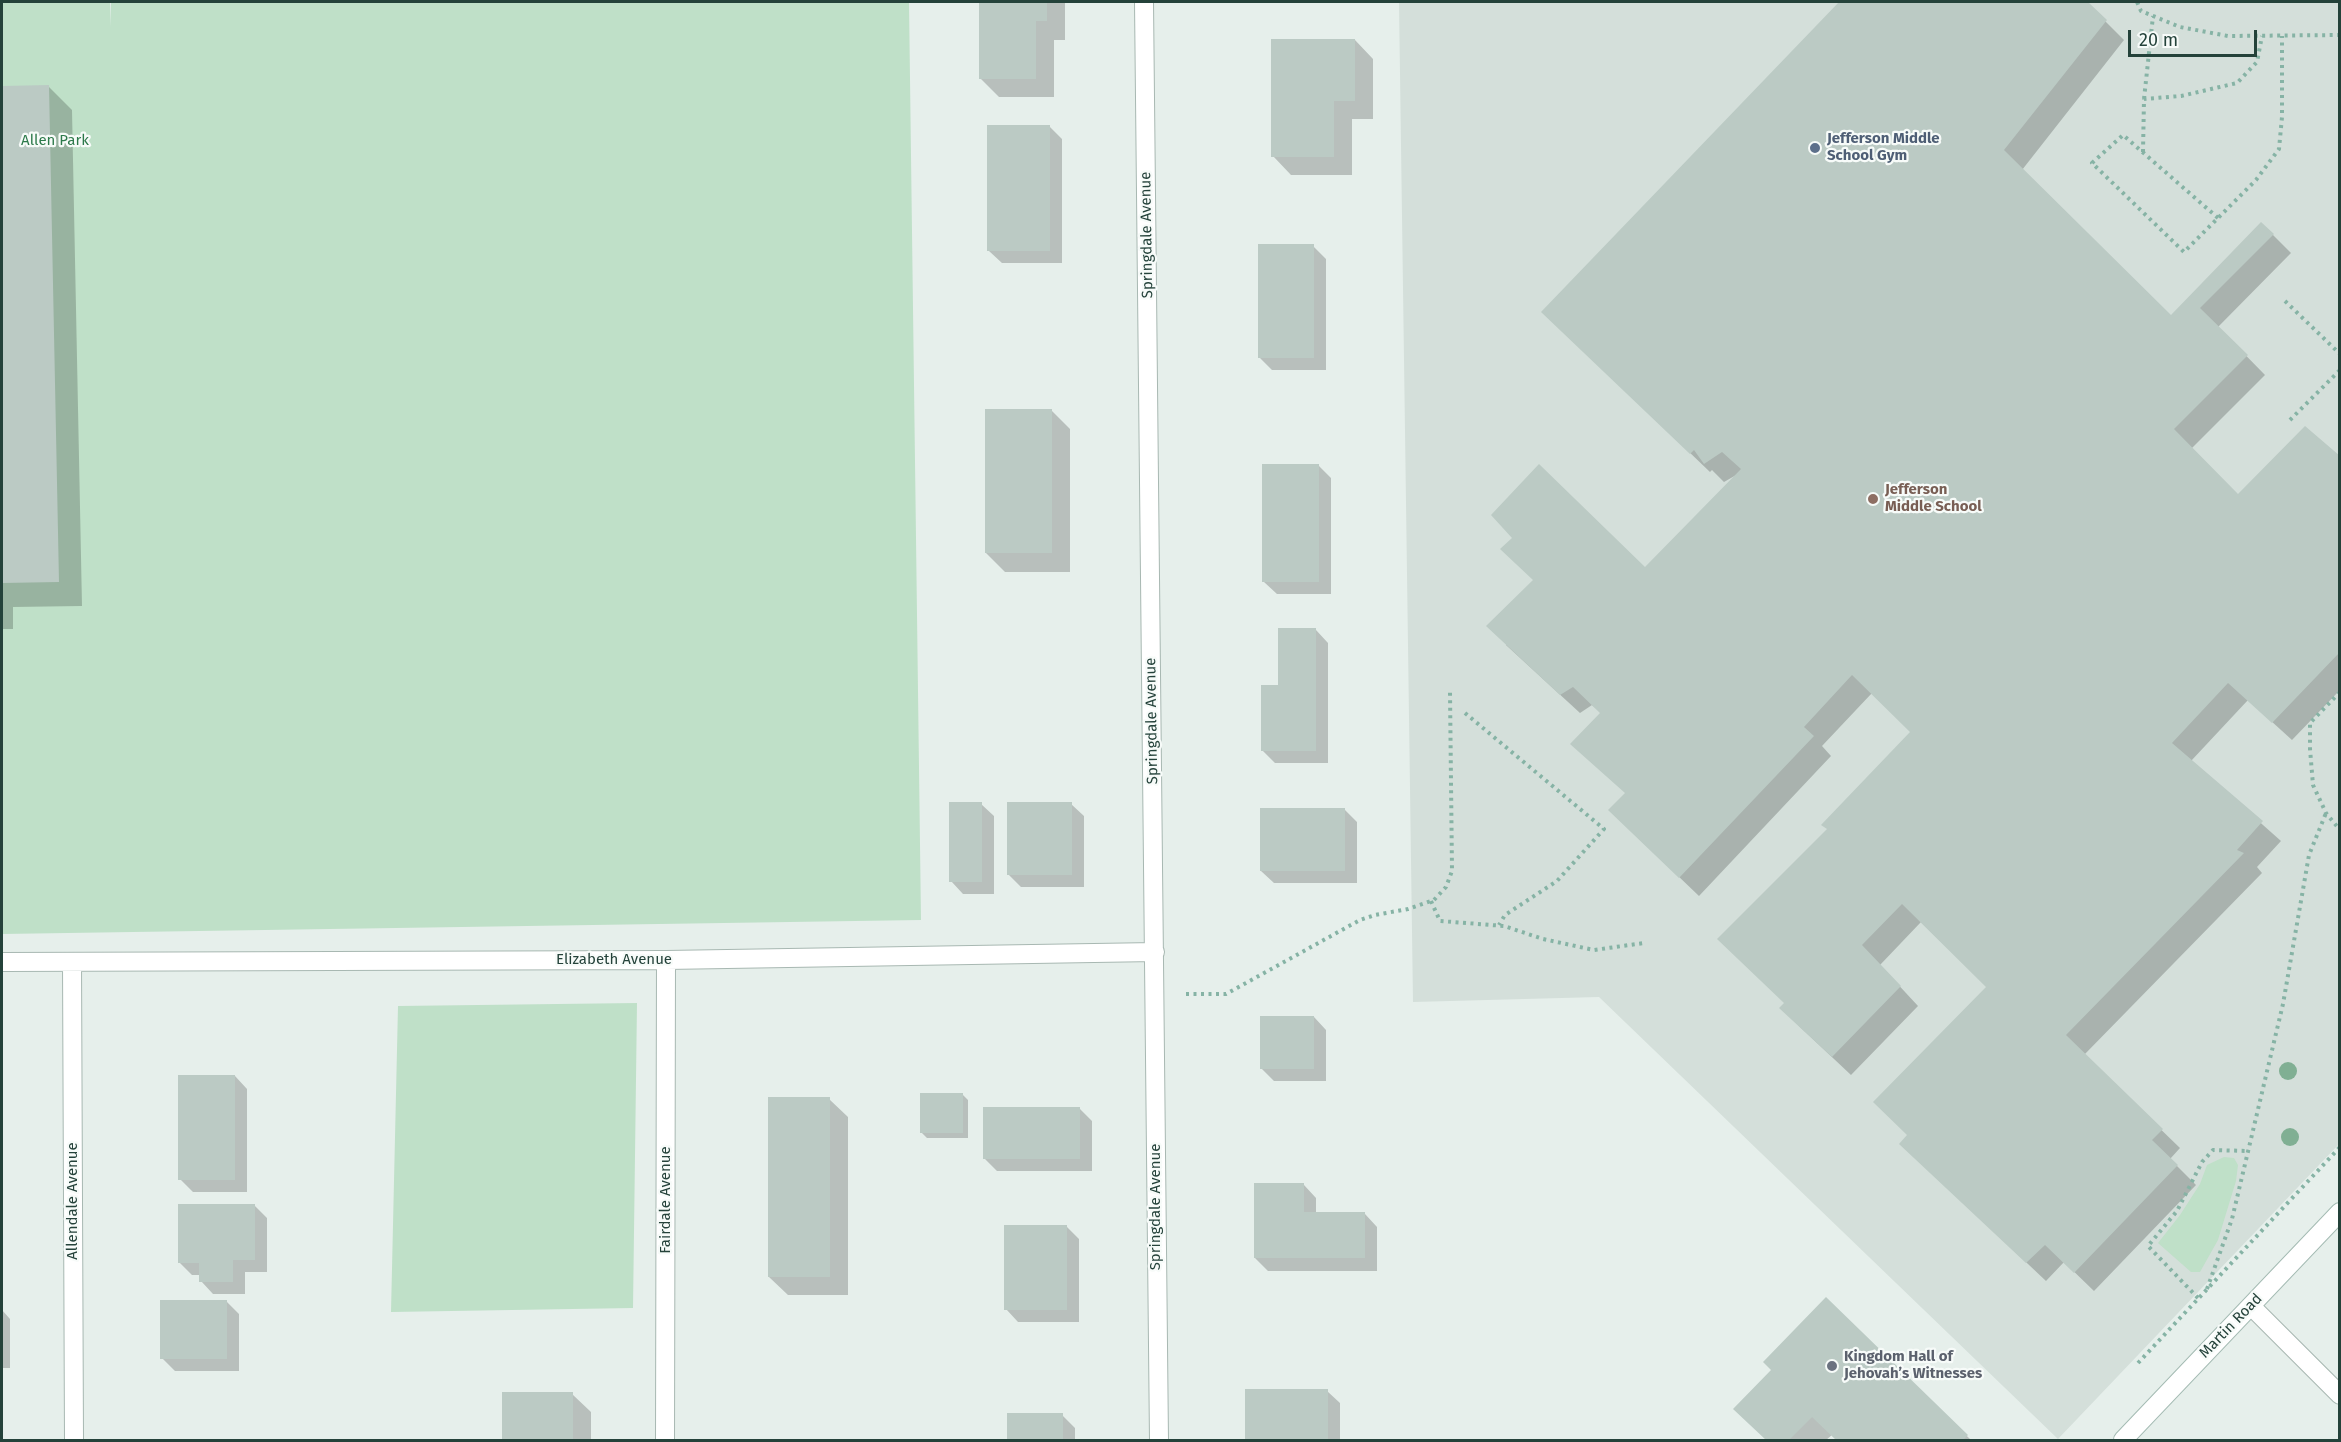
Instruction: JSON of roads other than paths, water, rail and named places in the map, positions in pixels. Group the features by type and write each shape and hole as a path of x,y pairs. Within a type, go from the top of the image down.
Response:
{"street":[{"name":"Springdale Avenue","path":"1144,2 1159,1440"},
{"name":"Elizabeth Avenue","path":"2,962 666,960 1155,952"},
{"name":"Fairdale Avenue","path":"665,1440 666,960"},
{"name":"Allendale Avenue","path":"72,962 74,1440"},
{"name":"Martin Road","path":"2123,1440 2340,1212"},
{"path":"2251,1306 2340,1395"}],"place":[{"name":"Jefferson Middle School Gym","path":"1815,148"},
{"name":"Jefferson Middle School","path":"1873,499"},
{"name":"Kingdom Hall of Jehovah’s Witnesses","path":"1832,1366"}],"park label":[{"name":"Allen Park","path":"55,141"}]}
